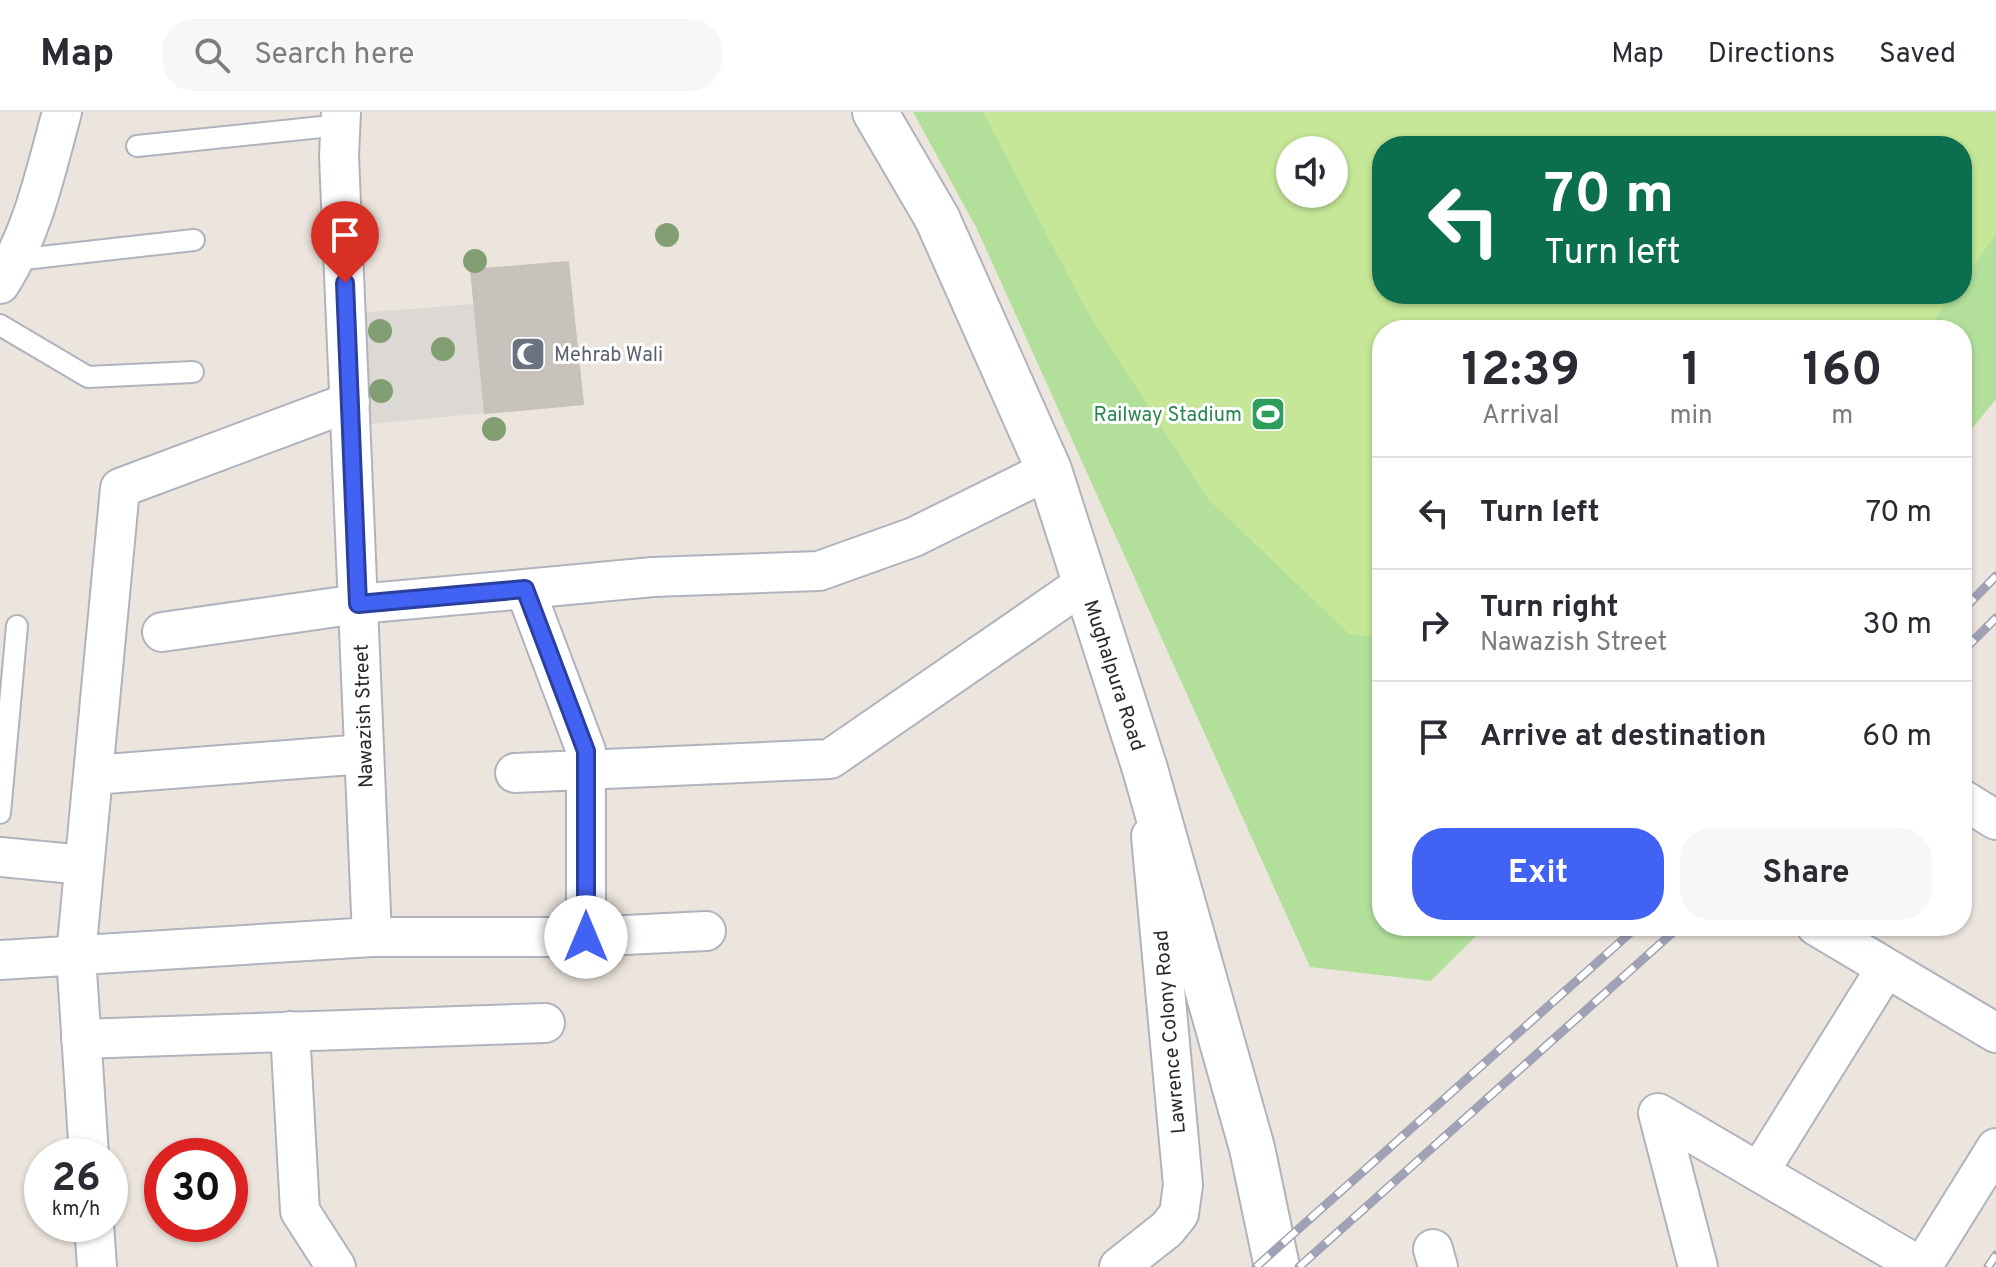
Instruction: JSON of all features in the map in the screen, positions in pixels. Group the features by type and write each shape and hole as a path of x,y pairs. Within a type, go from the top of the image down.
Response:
{"main road":[{"name":"Mughalpura Road","path":"875,112 937,218 1049,470 1145,769 1252,1148 1277,1267"}],"street":[{"path":"8,272 41,188 62,112"},
{"name":"Nawazish Street","path":"341,119 339,156 372,937"},
{"path":"88,1138 76,955 120,488 350,402"},
{"path":"162,632 358,604 653,577 819,571 914,537 1049,470"},
{"path":"515,773 830,759 1085,583"},
{"path":"525,589 586,751 586,937"},
{"path":"93,775 364,754"},
{"name":"Lawrence Colony Road","path":"1119,1267 1167,1229 1179,1214 1183,1185 1145,769"},
{"path":"1972,805 1996,820"},
{"path":"0,857 84,865"},
{"path":"0,960 372,937 586,937 706,931"},
{"path":"1833,936 1996,1033"},
{"path":"1759,1172 1886,968"},
{"path":"81,1039 545,1023"},
{"path":"290,1031 300,1211 336,1267"},
{"path":"1698,1267 1658,1113 1921,1267 1996,1148"},
{"path":"95,1242 97,1267"}],"lane":[{"path":"137,146 341,119"},
{"path":"8,272 194,240"},
{"path":"0,325 88,377 193,372"},
{"path":"0,813 17,626"}],"green space":[{"path":"913,112 1996,112 1996,399 1972,429 1972,320 1372,320 1372,936 1476,936 1431,981 1310,967 977,229"},
{"name":"Railway Stadium","path":"983,112 1996,112 1996,234 1972,268 1972,136 1372,136 1372,304 1946,304 1934,320 1372,320 1372,637 1349,634 1208,499 1085,308"}],"shaded area":[{"path":"474,304 485,413 351,426 346,314"}],"building":[{"name":"Mehrab Wali","path":"568,262 583,404 485,413 471,270"}],"railway":[{"path":"1972,601 1996,576"},
{"path":"1972,642 1996,618"},
{"path":"1256,1267 1627,936"},
{"path":"1299,1267 1669,936"},
{"path":"1988,1267 1996,1255"}],"place":[{"name":"Mehrab Wali","path":"528,354"},
{"name":"Railway Stadium","path":"1268,414"}],"route":[{"path":"345,283 358,604 525,589 586,751 586,937"}]}
